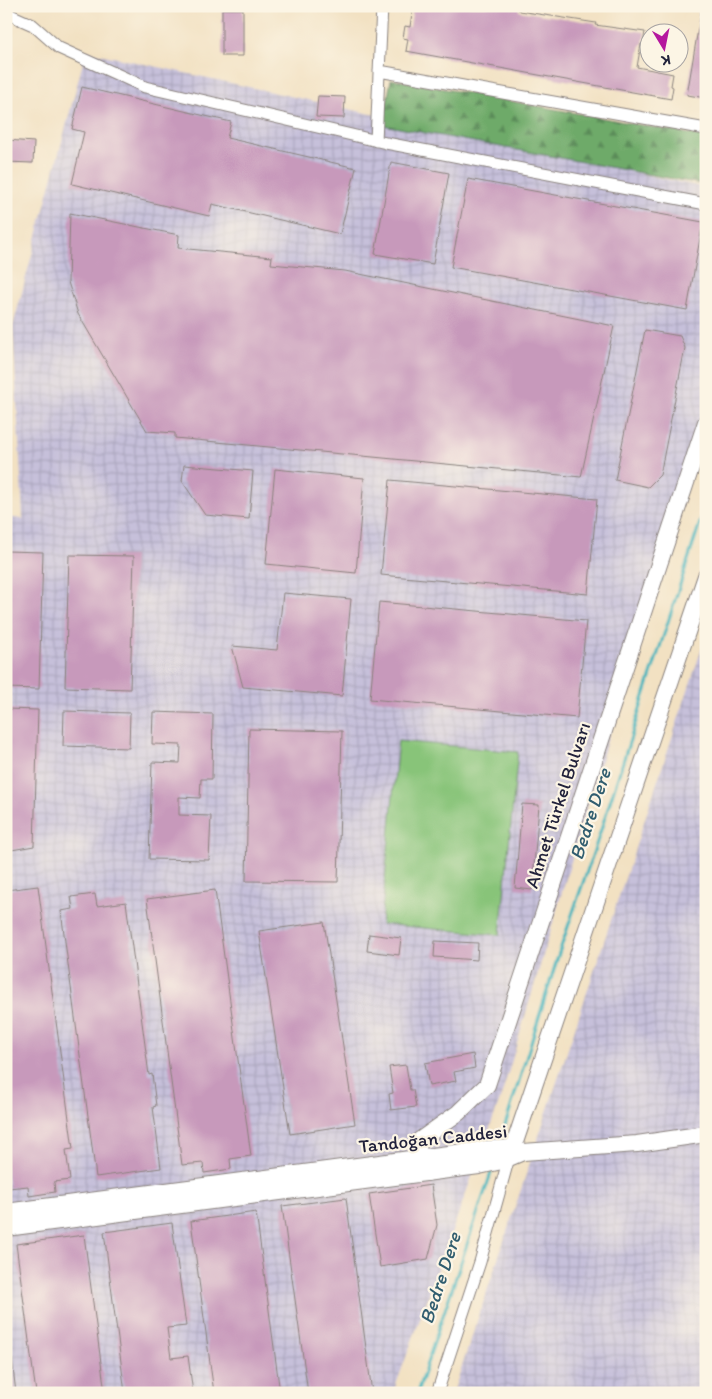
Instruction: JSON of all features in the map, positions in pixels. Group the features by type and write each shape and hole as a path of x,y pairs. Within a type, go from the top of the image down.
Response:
{"street":[{"path":"376,141 382,6"},
{"path":"6,13 33,25 59,48 145,88 376,141 706,204"},
{"path":"379,72 706,129"},
{"name":"Ahmet Türkel Bulvarı","path":"419,1158 418,1145 420,1140 458,1113 487,1085 706,422"},
{"path":"437,1393 706,576"},
{"path":"515,1153 637,1144 706,1134"},
{"name":"Tandoğan Caddesi","path":"6,1212 486,1149 515,1153"},
{"name":"Tandoğan Caddesi","path":"6,1228 479,1166 515,1153"},
{"path":"419,1158 428,1173"}],"shaded area":[{"path":"86,51 706,188 706,408 501,1097 393,1393 6,1393 6,517 23,519 13,326"},
{"path":"706,636 706,1393 453,1393"}],"green space":[{"path":"391,79 706,137 706,185 383,125"},
{"path":"398,741 518,752 500,935 381,924"}],"building":[{"path":"413,6 504,6 519,8 519,11 640,31 640,50 637,67 640,68 640,72 673,74 671,99 406,51 408,39 403,38 405,26 410,27"},
{"path":"222,9 243,9 243,56 222,56"},
{"path":"701,11 706,12 706,98 687,95"},
{"path":"82,87 231,122 227,138 356,168 340,234 212,204 209,216 72,184 84,132 72,129"},
{"path":"318,96 345,97 344,118 316,117"},
{"path":"6,140 34,142 33,163 6,162"},
{"path":"391,162 449,173 433,264 375,254"},
{"path":"468,179 703,222 687,310 451,267"},
{"path":"70,213 179,235 178,248 272,257 271,264 345,271 614,326 581,477 175,438 175,433 147,431 78,314 68,282"},
{"path":"645,330 680,336 685,348 660,475 648,487 615,480"},
{"path":"184,465 253,471 249,519 205,515 182,481"},
{"path":"275,469 364,478 356,573 266,564"},
{"path":"390,480 597,499 588,594 381,575"},
{"path":"6,551 43,552 39,689 6,688"},
{"path":"69,555 134,556 130,689 65,687"},
{"path":"283,593 351,599 342,696 243,687 232,646 277,650"},
{"path":"379,602 586,621 577,718 370,699"},
{"path":"6,709 38,710 34,846 6,851"},
{"path":"64,711 130,713 129,748 63,746"},
{"path":"153,712 213,714 212,779 201,779 200,798 179,797 179,815 211,816 209,860 149,859 152,762 180,763 181,745 152,744"},
{"path":"249,729 342,731 338,882 246,881"},
{"path":"522,804 539,805 532,890 515,888"},
{"path":"38,886 73,1149 66,1150 70,1180 54,1182 55,1192 29,1196 28,1186 9,1188 6,1165 6,890"},
{"path":"215,890 251,1156 230,1159 231,1169 204,1173 203,1163 182,1165 147,899"},
{"path":"95,894 97,906 126,902 149,1075 152,1074 156,1106 153,1107 161,1168 96,1177 61,911 73,909 71,897"},
{"path":"324,922 355,1124 290,1134 259,931"},
{"path":"369,934 401,938 399,955 367,951"},
{"path":"435,941 478,943 477,960 434,957"},
{"path":"473,1054 475,1068 454,1072 456,1081 429,1086 425,1063"},
{"path":"406,1065 410,1090 413,1090 416,1107 391,1110 389,1094 393,1093 389,1067"},
{"path":"431,1185 437,1225 428,1259 380,1267 369,1194"},
{"path":"346,1198 372,1393 308,1393 282,1206"},
{"path":"256,1212 280,1393 214,1393 191,1221"},
{"path":"172,1223 186,1326 167,1328 171,1358 188,1356 193,1393 125,1393 104,1232"},
{"path":"84,1235 105,1393 36,1393 16,1244"},
{"path":"12,1359 16,1393 6,1393 6,1360"}],"waterway":[{"name":"Bedre Dere","path":"503,1132 559,953 599,836 706,504"},
{"name":"Bedre Dere","path":"417,1393 491,1173"}]}
